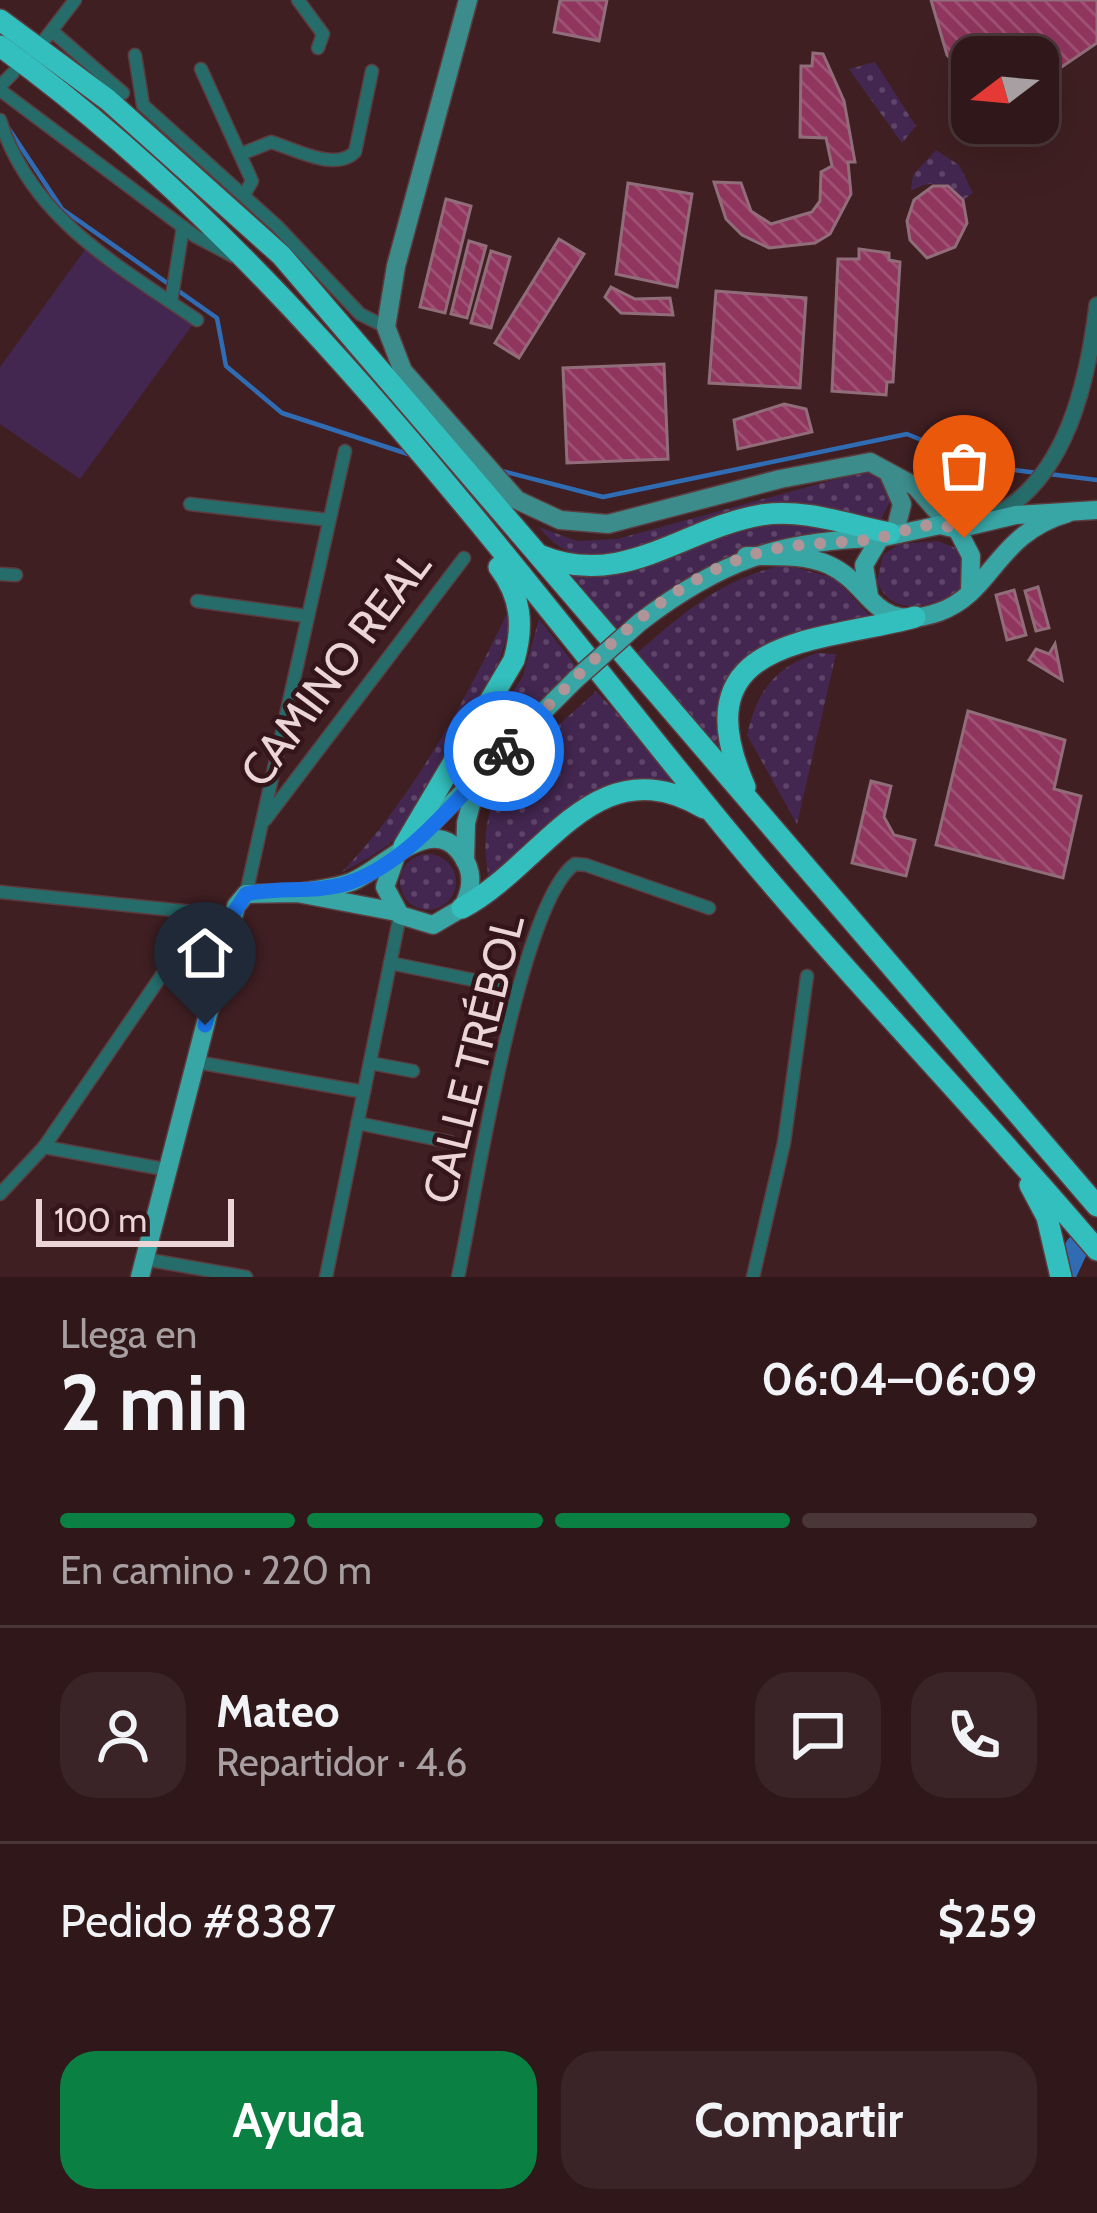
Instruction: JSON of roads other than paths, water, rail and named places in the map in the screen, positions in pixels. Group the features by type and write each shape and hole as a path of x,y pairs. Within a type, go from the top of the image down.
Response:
{"highway":[{"path":"0,20 108,100 281,254 1097,1206"},
{"path":"0,46 143,158 254,267 464,511 725,828 1097,1250"},
{"path":"405,847 410,827 505,682 522,634 511,583 464,511"},
{"path":"533,552 572,565 606,568 744,519 790,513 888,534"},
{"path":"757,808 741,779 730,736 730,709 744,676 763,657 806,637 915,617"},
{"path":"462,908 491,893 592,801 634,787 669,792 701,806 725,828"},
{"path":"1010,1148 1052,1236 1061,1277"}],"main road":[{"path":"468,0 396,266 386,327 403,371 517,500 560,520 608,524 825,469 880,465 929,498 953,527 971,556 970,593"},
{"path":"880,465 900,495 888,534 867,558 864,579 868,595 885,613"},
{"path":"142,1268 232,916 246,894 297,893 352,882 405,847 640,622 686,586 746,556 816,542 1081,511"},
{"path":"746,556 822,562 842,572 868,603 885,613 915,617 949,608 970,593 1016,538 1081,511"},
{"path":"297,893 398,913 433,925 462,908 471,885 465,861 466,824 480,775"},
{"path":"405,847 443,842 465,861"},
{"path":"398,913 385,887 405,847"}],"street":[{"path":"75,0 48,35 123,93"},
{"path":"298,0 323,34 319,48"},
{"path":"134,56 142,105 244,195 360,314 386,327"},
{"path":"201,69 251,181 244,195"},
{"path":"241,154 271,142 336,162 347,160 355,152 372,71"},
{"path":"13,73 0,88 183,227 254,267"},
{"path":"0,120 10,153 58,221 197,320"},
{"path":"171,302 183,227"},
{"path":"983,521 1025,496 1048,467 1079,397 1097,305"},
{"path":"246,894 345,452"},
{"path":"190,504 329,520"},
{"name":"CAMINO REAL","path":"263,822 464,558"},
{"path":"0,574 16,575"},
{"path":"197,601 306,616"},
{"name":"CALLE TRÉBOL","path":"458,1277 530,942 563,872 575,864 586,865 709,908"},
{"path":"0,892 232,916"},
{"path":"326,1277 398,913"},
{"path":"0,1195 44,1147 203,915"},
{"path":"390,964 508,987"},
{"path":"753,1277 784,1143 808,976"},
{"path":"196,1062 364,1092"},
{"path":"370,1064 413,1071"},
{"path":"357,1124 450,1142"},
{"path":"44,1147 169,1170"},
{"path":"142,1268 246,1277"}],"waterway":[{"path":"9,129 62,209 217,318 226,366 282,413 408,454"},
{"path":"502,471 603,497 907,434 984,466 1038,473"},
{"path":"1049,474 1097,480"},
{"path":"1063,1277 1077,1247"}]}
